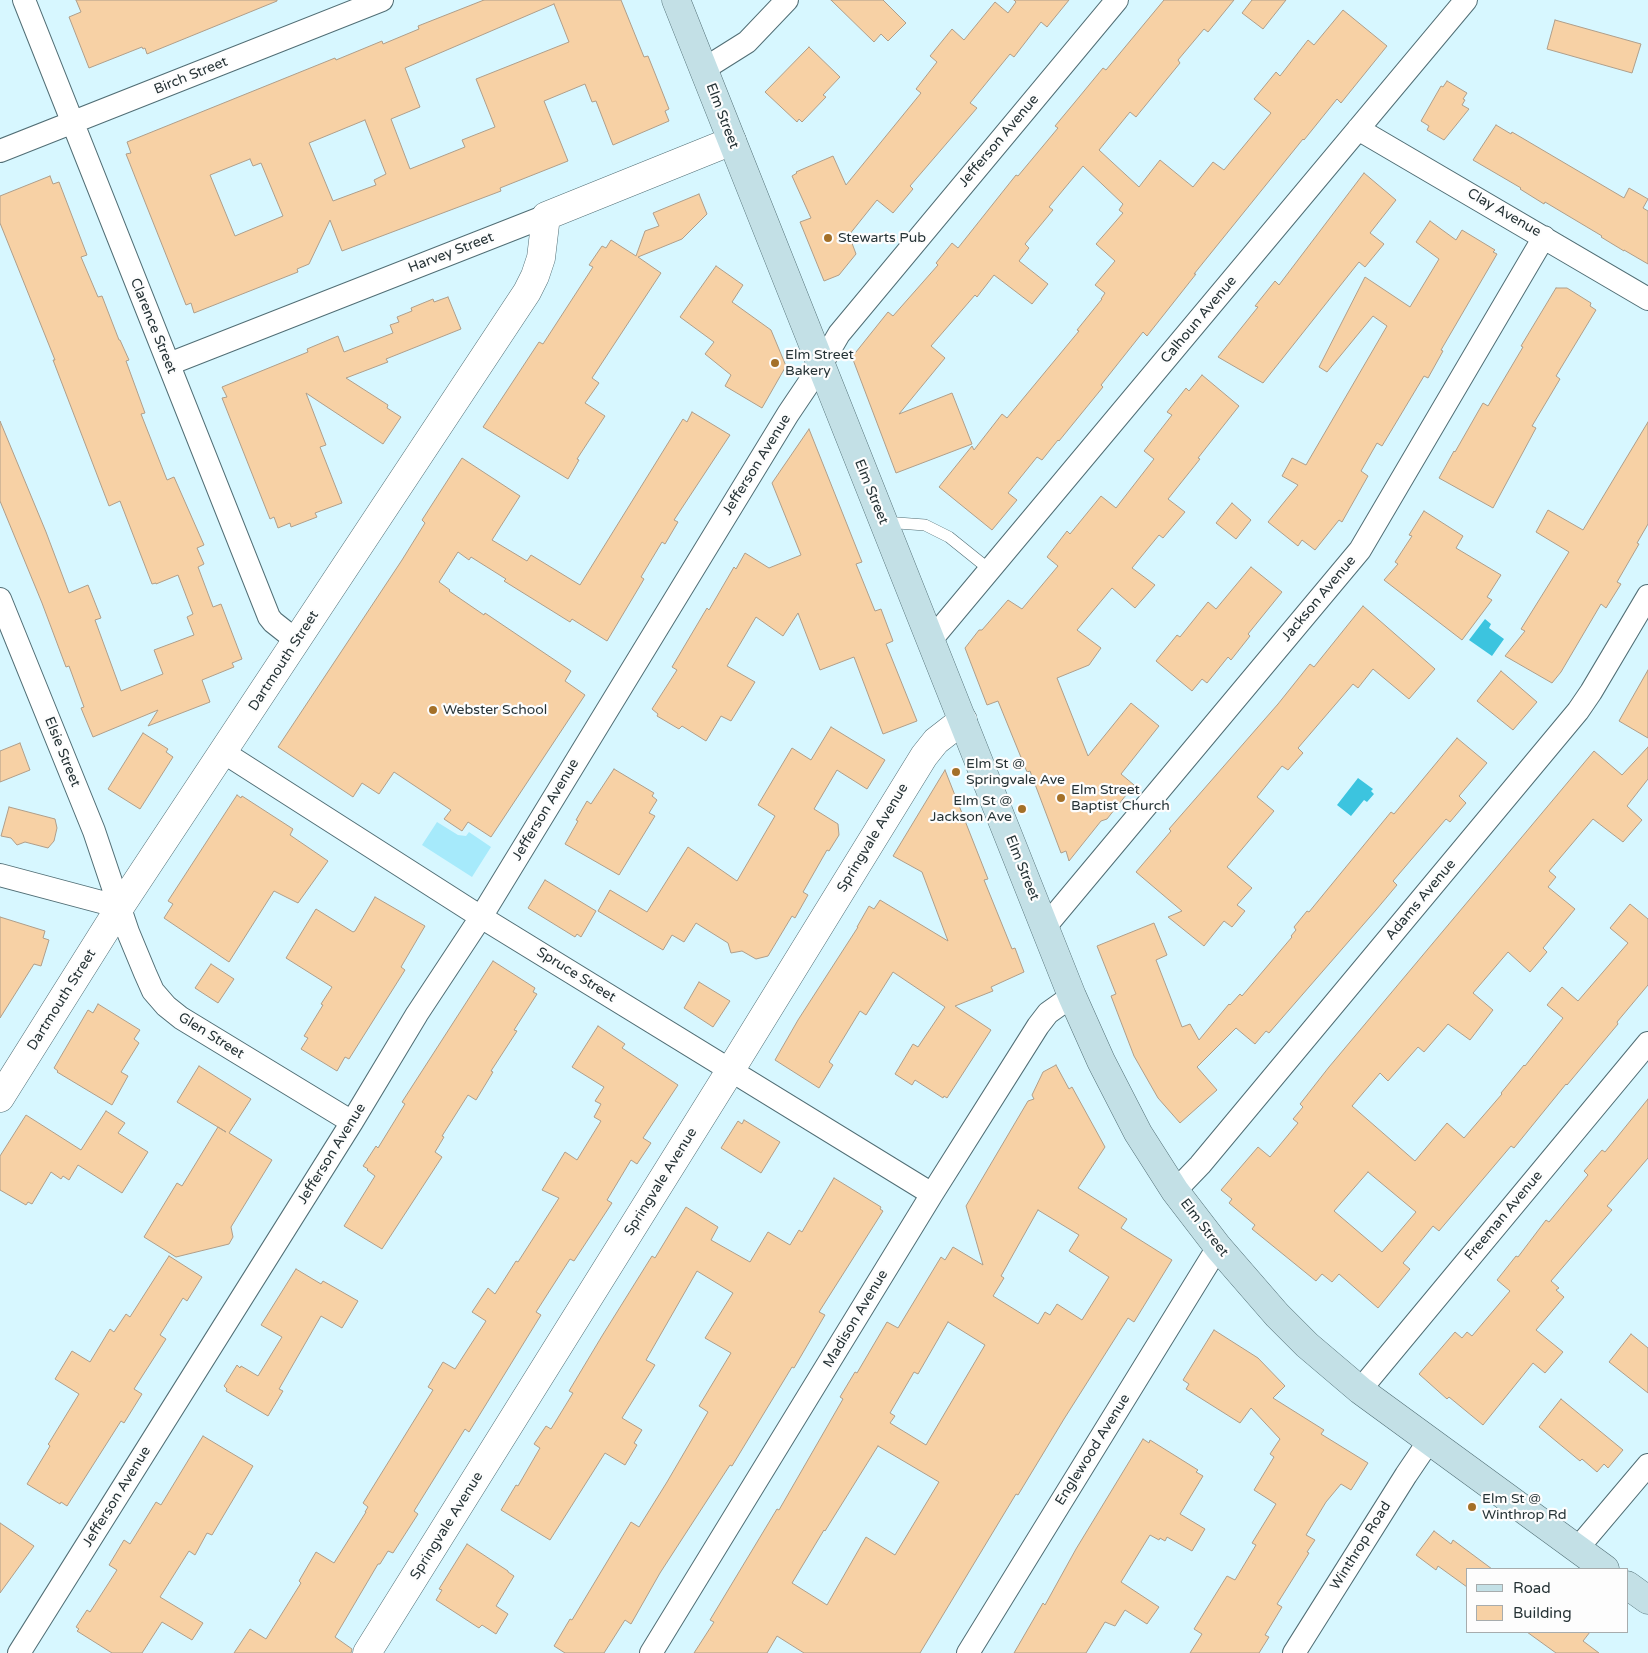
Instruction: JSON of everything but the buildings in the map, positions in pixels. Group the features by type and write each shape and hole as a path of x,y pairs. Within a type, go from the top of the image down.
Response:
{"main road":[{"name":"Elm Street","path":"676,0 1072,996 1092,1043 1124,1108 1152,1156 1175,1191 1218,1247 1277,1315 1321,1357 1360,1390 1604,1568"},
{"path":"1628,1586 1648,1600"}],"street":[{"name":"Clarence Street","path":"24,0 269,617 296,641"},
{"name":"Birch Street","path":"0,151 382,0"},
{"path":"704,69 746,42 787,0"},
{"name":"Jefferson Avenue","path":"19,1653 352,1122 417,1014 481,916 788,414 842,330 1117,0"},
{"name":"Calhoun Avenue","path":"931,640 1466,0"},
{"name":"Clay Avenue","path":"1358,129 1648,299"},
{"name":"Harvey Street","path":"169,364 732,141"},
{"name":"Dartmouth Street","path":"0,1098 120,907 527,292 541,258 546,216"},
{"name":"Jackson Avenue","path":"1045,927 1360,550 1544,237"},
{"name":"Adams Avenue","path":"1175,1191 1200,1165 1578,712 1648,596"},
{"name":"Elsie Street","path":"0,600 94,831 120,907"},
{"name":"Springvale Avenue","path":"368,1653 924,756 936,741 963,720"},
{"name":"Spruce Street","path":"223,752 481,916 932,1194"},
{"path":"0,875 120,907"},
{"name":"Glen Street","path":"120,907 128,932 149,982 159,999 173,1012 352,1122"},
{"name":"Madison Avenue","path":"651,1653 932,1194 1038,1026 1048,1013 1072,996"},
{"name":"Freeman Avenue","path":"1360,1390 1648,1043"},
{"name":"Englewood Avenue","path":"968,1653 1218,1247"},
{"name":"Winthrop Road","path":"1294,1653 1429,1441"},
{"path":"1577,1549 1648,1465"}],"lane":[{"path":"883,522 925,525 949,537 990,570"}],"shaded area":[{"path":"1485,619 1491,624 1489,628 1504,639 1492,656 1469,640"},
{"path":"1358,778 1373,789 1371,791 1374,794 1367,802 1364,800 1351,816 1337,805"},
{"path":"437,822 458,835 466,836 469,832 491,847 472,877 422,845"}],"place":[{"name":"Stewarts Pub","path":"828,238"},
{"name":"Elm Street Bakery","path":"775,363"},
{"name":"Webster School","path":"433,710"},
{"name":"Elm St @ Springvale Ave","path":"956,772"},
{"name":"Elm Street Baptist Church","path":"1061,798"},
{"name":"Elm St @ Jackson Ave","path":"1022,809"},
{"name":"Elm St @ Winthrop Rd","path":"1472,1507"}]}
